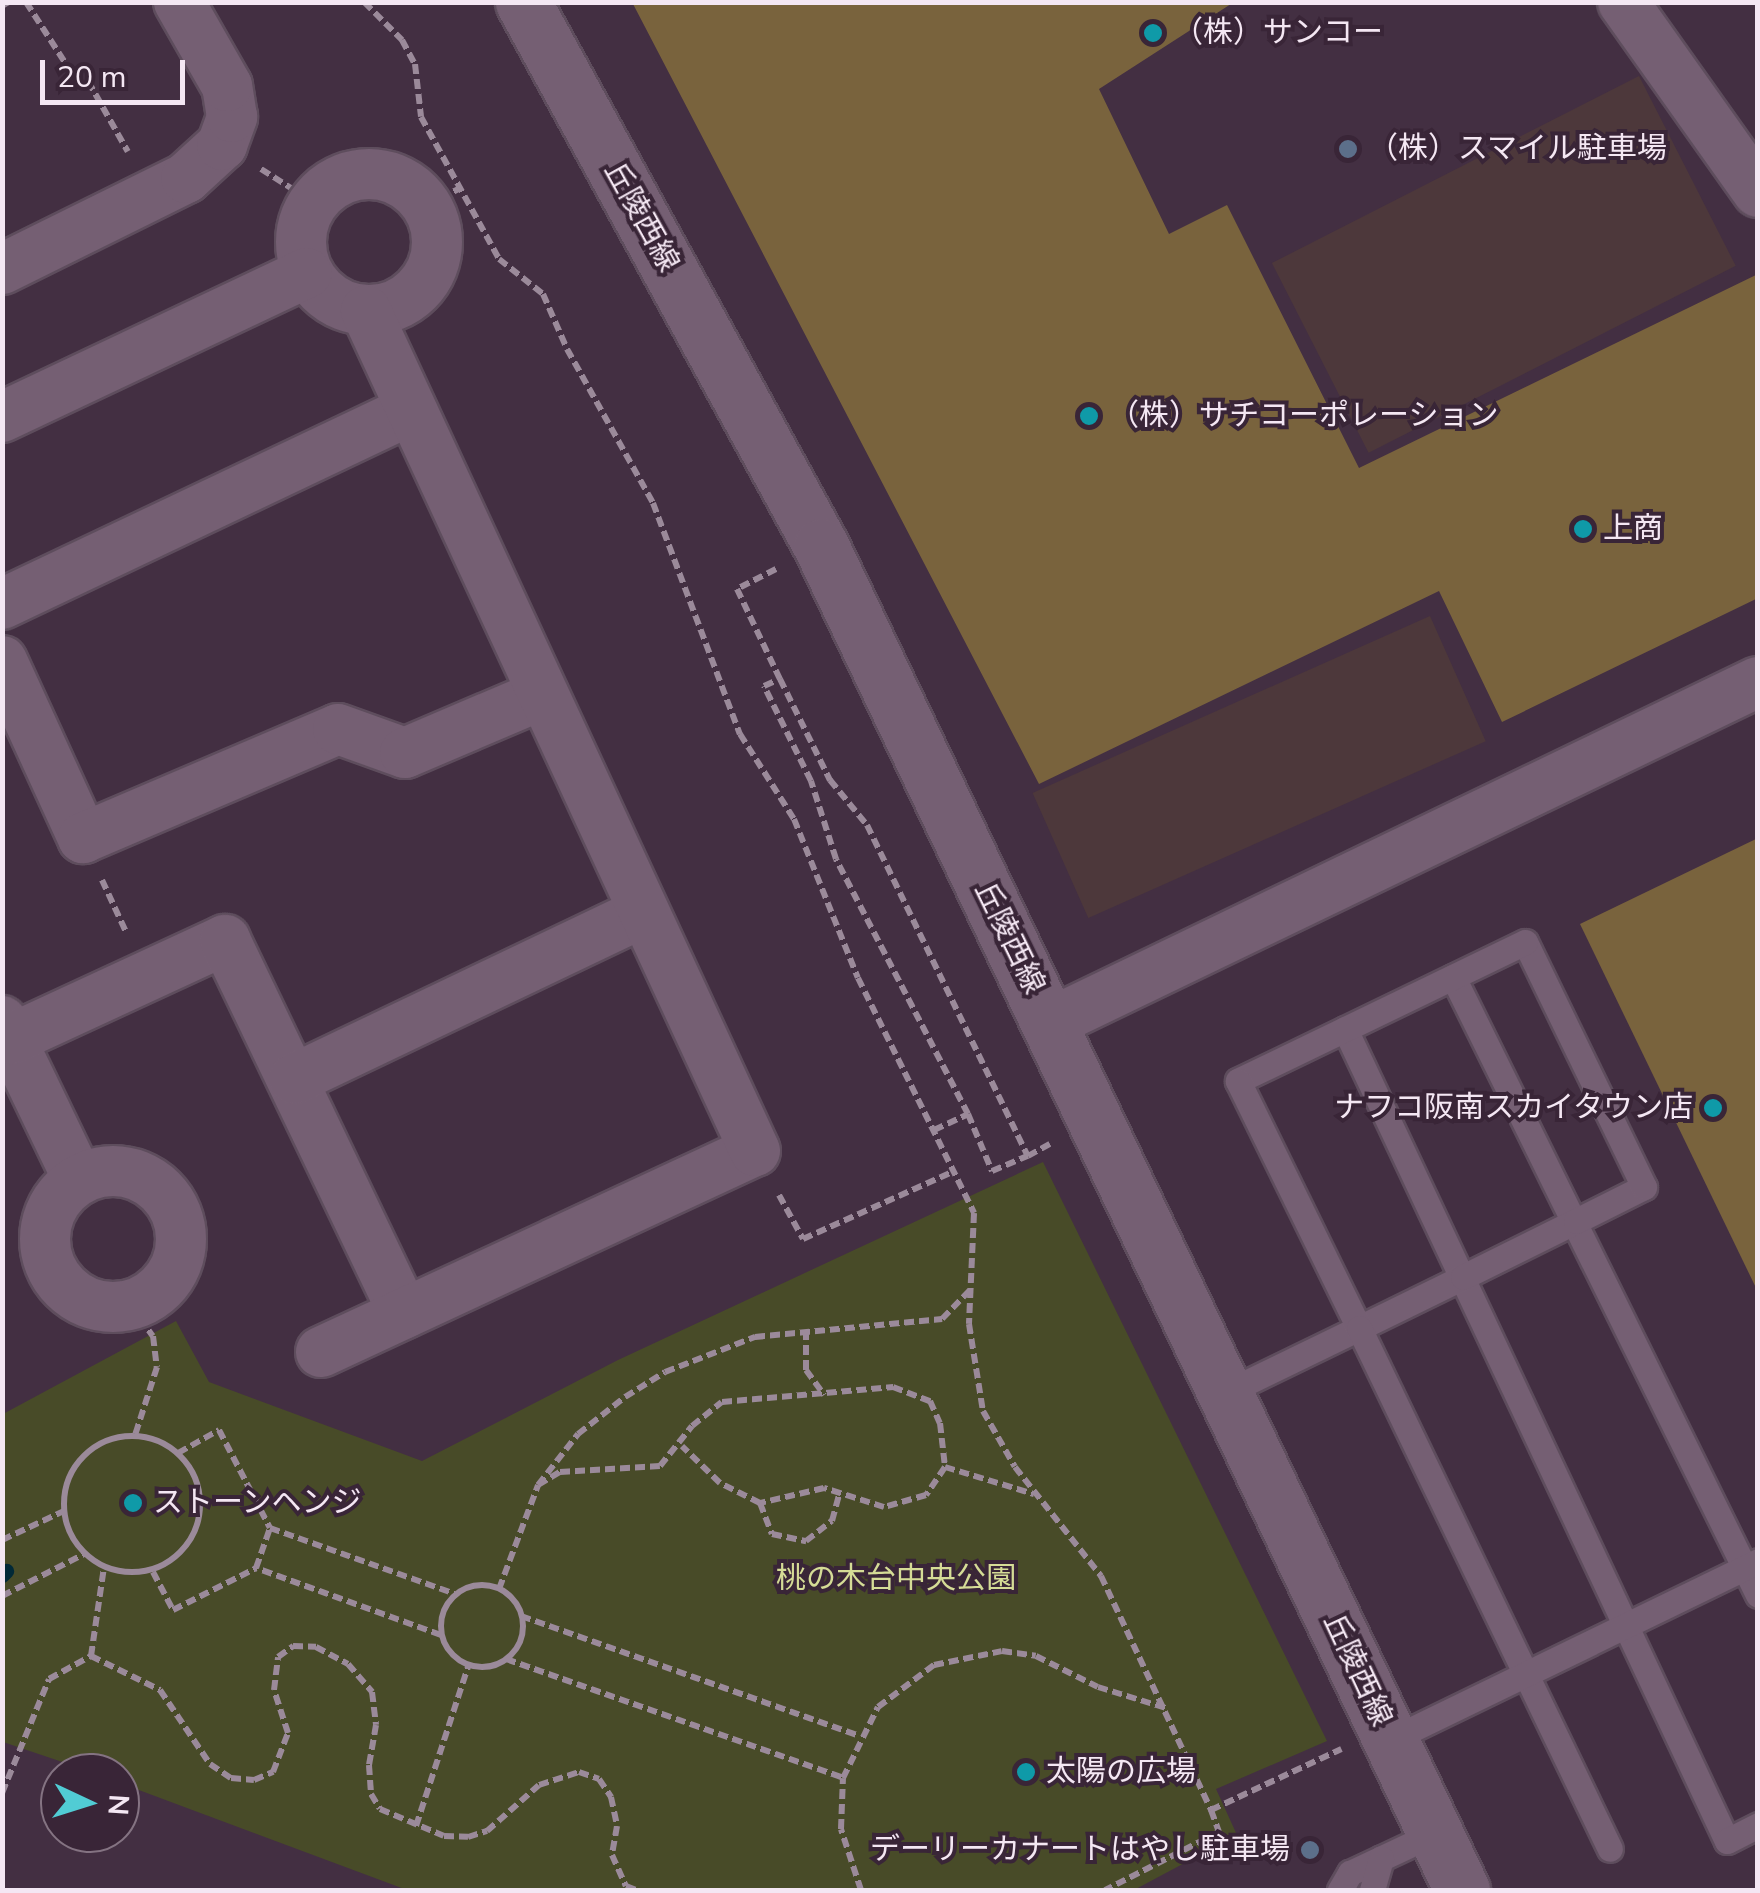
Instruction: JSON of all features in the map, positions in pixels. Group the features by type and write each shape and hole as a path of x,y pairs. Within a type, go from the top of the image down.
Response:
{"street":[{"path":"2,269 186,178 222,144 232,117 227,86 179,2"},
{"name":"丘陵西線","path":"523,2 821,546 1462,1890"},
{"path":"1623,2 1758,192"},
{"path":"370,174 443,196 428,278 390,308 366,311 322,293 307,272 302,224 312,202 331,185 370,174"},
{"path":"2,417 307,272"},
{"path":"320,1352 755,1151 366,311"},
{"path":"2,604 411,410"},
{"path":"2,662 82,838 338,729 405,753 543,694"},
{"path":"1050,1023 1758,682"},
{"path":"294,1079 642,913"},
{"path":"78,1178 7,1030 147,977 225,940 404,1313"},
{"path":"132,1172 158,1187 179,1217 179,1258 169,1280 131,1306 84,1302 24,1252 56,1201 78,1178 132,1172"}],"lane":[{"path":"1225,1394 1359,1328 1463,1277 1576,1221 1644,1188 1525,942 1238,1081 1359,1328 1610,1849"},
{"path":"1454,977 1751,1564 1758,1596"},
{"path":"1345,1029 1727,1840 1758,1825"},
{"path":"1387,1734 1526,1674 1751,1564"},
{"path":"1340,1890 1350,1873 1434,1833"},
{"path":"1372,1890 1382,1858"}],"path":[{"path":"26,2 73,75 88,81 130,156 145,148"},
{"path":"364,2 402,40 416,64 420,117 443,196 499,259 543,294 567,350 653,503 740,734 794,819 858,978 974,1212 970,1290 984,1411 1015,1467 1101,1576 1167,1708 1211,1810 1219,1832 1105,1890"},
{"path":"222,144 312,202"},
{"path":"737,589 830,780 867,825 1028,1156"},
{"path":"780,679 764,686 812,780 836,859 968,1114 992,1171 1094,1120"},
{"path":"82,838 147,977"},
{"path":"934,1130 968,1114"},
{"path":"803,1238 952,1172"},
{"path":"498,1589 538,1485 578,1434 665,1372 755,1337 926,1323 950,1313 970,1290"},
{"path":"131,1306 153,1336 157,1367 135,1435"},
{"path":"806,1330 806,1370 825,1396"},
{"path":"538,1485 560,1472 660,1466 682,1446 692,1426 722,1402 825,1396 893,1387 916,1391 940,1423 945,1466 926,1494 884,1507 840,1492 798,1490 760,1503"},
{"path":"178,1453 219,1430 270,1528 455,1594"},
{"path":"135,1435 178,1453 197,1483 198,1524 188,1545 152,1572 104,1567 84,1554 64,1511 75,1466 97,1444 135,1435"},
{"path":"682,1446 720,1484 760,1503 772,1534 806,1542 832,1521 840,1492"},
{"path":"945,1466 1039,1497"},
{"path":"2,1540 64,1511"},
{"path":"152,1572 173,1610 256,1568 270,1528"},
{"path":"2,1596 84,1554"},
{"path":"91,1656 104,1567"},
{"path":"256,1568 441,1635 469,1664"},
{"path":"441,1635 443,1612 455,1594 476,1585 498,1589 522,1616 859,1736"},
{"path":"506,1658 517,1647 522,1616"},
{"path":"91,1656 160,1690 210,1764 231,1778 254,1780 273,1772 288,1733 274,1690 278,1656 293,1646 316,1647 348,1664 372,1692 371,1794 380,1809 416,1826 468,1837 487,1830 539,1785 579,1772 599,1779 611,1797 617,1826 612,1855 626,1886 636,1890"},
{"path":"861,1890 841,1829 843,1778 859,1736 878,1707 934,1665 1002,1651 1036,1656 1098,1687 1167,1708"},
{"path":"2,1793 49,1679 91,1656"},
{"path":"469,1664 506,1658 843,1778"},
{"path":"416,1826 469,1664"},
{"path":"1211,1810 1387,1734"}],"shaded area":[{"path":"1639,76 1736,266 1369,453 1272,263"},
{"path":"1430,616 1486,741 1088,918 1033,793"}],"green space":[{"name":"桃の木台中央公園","path":"1043,1162 1327,1741 1216,1789 1237,1835 1134,1890 407,1890 140,1790 140,1753 40,1754 3,1742 3,1414 176,1321 209,1382 422,1461 618,1360"}],"building":[{"name":"（株）サチコーポレーション","path":"632,2 1234,2 1099,89 1169,234 1227,205 1359,468 1758,274 1758,598 1502,722 1439,591 1039,784"},
{"name":"ナフコ阪南スカイタウン店","path":"1758,838 1758,1292 1580,924"}],"waterway":[{"path":"2,1575 6,1571"}],"place":[{"name":"（株）サンコー","path":"1153,33"},
{"name":"（株）スマイル駐車場","path":"1348,149"},
{"name":"（株）サチコーポレーション","path":"1089,416"},
{"name":"上商","path":"1583,529"},
{"name":"ナフコ阪南スカイタウン店","path":"1713,1108"},
{"name":"ストーンヘンジ","path":"133,1503"},
{"name":"太陽の広場","path":"1026,1772"},
{"name":"デーリーカナートはやし駐車場","path":"1310,1850"}]}
